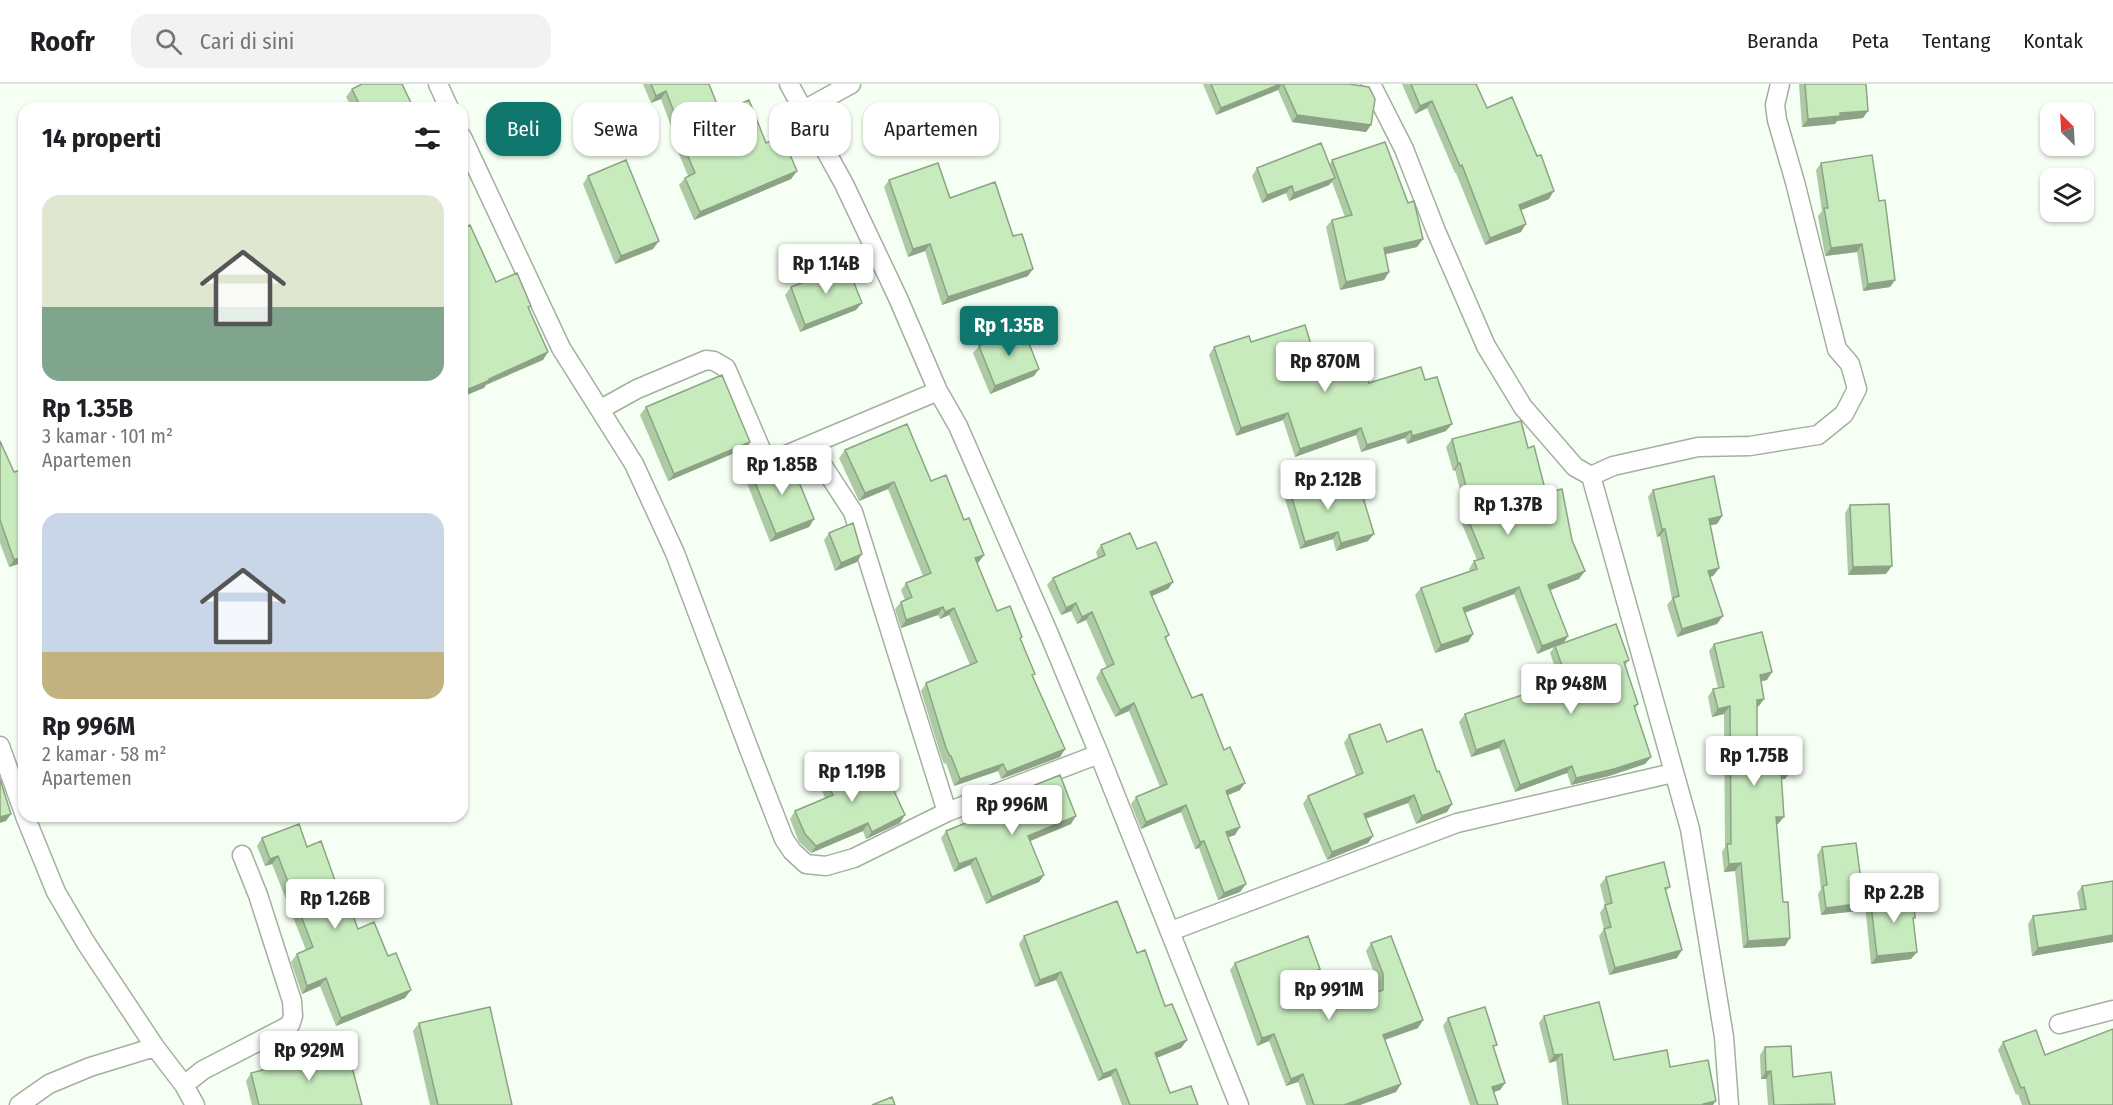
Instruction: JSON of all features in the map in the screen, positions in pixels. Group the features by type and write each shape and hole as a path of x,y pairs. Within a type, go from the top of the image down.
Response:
{"street":[{"path":"438,84 446,102"},
{"path":"789,84 798,102"},
{"path":"818,102 851,84"},
{"path":"1371,84 1404,149 1436,231 1486,346 1523,407 1575,467 1591,476 1690,829 1724,1037 1729,1105"},
{"path":"1591,476 1613,466 1698,447 1750,446 1818,435 1844,414 1857,389 1850,364 1837,349 1777,120 1775,105 1780,84"},
{"path":"468,150 561,348 634,464 675,553 752,758 784,839 792,851 806,864 826,866 854,858 947,812 1099,753"},
{"path":"828,156 844,184 898,298 938,391 958,426 1049,634 1171,931 1239,1105"},
{"path":"601,409 637,389 706,360 714,361 726,368 767,463 938,391"},
{"path":"810,446 853,512 947,812"},
{"path":"0,746 4,771 18,798"},
{"path":"1171,931 1457,823 1674,773"},
{"path":"29,822 56,892 86,943 155,1047 184,1085 195,1105"},
{"path":"184,1085 203,1070 290,1025 293,1016 292,1002 282,969 258,894 242,855"},
{"path":"2059,1024 2113,1010"},
{"path":"19,1105 49,1084 90,1067 155,1047"}],"building":[{"path":"362,84 402,84 411,102 358,102 352,89"},
{"path":"651,84 709,84 716,102 671,102 671,104 666,91 656,96"},
{"path":"1211,84 1280,84 1221,108"},
{"path":"1283,84 1349,84 1369,87 1375,99 1371,125 1297,115"},
{"path":"1411,84 1476,84 1487,108 1512,97 1537,156 1541,155 1554,191 1519,205 1526,224 1490,238 1462,165 1460,166 1432,101 1420,106"},
{"path":"1805,84 1866,84 1868,111 1808,119"},
{"path":"757,120 766,143 769,142 769,156 791,156 797,171 700,212 685,178 695,173 688,156 757,156"},
{"path":"1385,142 1408,203 1414,201 1423,239 1384,248 1389,272 1346,282 1332,220 1352,215 1332,160"},
{"path":"1321,143 1335,178 1294,193 1292,186 1267,195 1257,168"},
{"path":"1872,155 1879,201 1885,200 1895,280 1868,284 1862,244 1831,248 1824,208 1828,208 1821,163"},
{"path":"626,160 659,241 621,256 588,176"},
{"path":"938,163 950,198 995,182 1013,236 1022,234 1033,269 948,297 930,244 913,249 889,180"},
{"path":"470,225 496,282 517,273 531,306 528,307 548,352 468,389 468,226"},
{"path":"847,265 862,303 805,325 791,287"},
{"path":"1305,325 1322,381 1363,367 1369,383 1421,367 1425,380 1437,377 1452,424 1412,436 1411,431 1367,445 1361,428 1300,449 1288,413 1241,428 1214,347 1249,336 1251,342"},
{"path":"1023,328 1039,369 995,386 979,346"},
{"path":"722,375 750,442 674,474 646,407"},
{"path":"1521,421 1528,448 1534,446 1546,493 1562,489 1572,540 1585,571 1548,585 1568,636 1542,646 1519,587 1463,608 1473,634 1441,645 1421,588 1477,569 1474,561 1484,558 1467,517 1473,514 1452,439"},
{"path":"907,424 931,481 946,475 964,520 969,518 984,555 975,558 997,611 1010,606 1035,674 1032,675 1065,749 1007,772 1003,764 960,779 946,748 926,683 977,662 954,608 945,612 943,607 906,620 901,602 912,597 906,583 931,573 894,482 865,493 845,450"},
{"path":"0,441 14,472 18,471 18,558 14,560 0,520"},
{"path":"790,460 814,519 776,534 750,470 765,464 776,466"},
{"path":"1320,471 1329,500 1361,491 1374,534 1341,543 1338,532 1305,542 1287,481"},
{"path":"1714,476 1722,516 1709,519 1719,568 1708,571 1723,616 1682,629 1673,598 1679,596 1665,529 1662,529 1653,490"},
{"path":"1889,504 1892,566 1853,567 1850,505"},
{"path":"853,523 862,554 841,563 829,533"},
{"path":"1130,533 1137,549 1156,542 1173,582 1150,592 1169,635 1165,637 1192,698 1202,694 1224,750 1230,747 1245,783 1226,791 1240,827 1226,832 1246,884 1224,893 1204,841 1200,842 1186,805 1146,822 1136,797 1167,784 1134,703 1120,710 1101,670 1114,664 1092,612 1082,617 1076,603 1066,608 1053,578 1105,555 1101,545"},
{"path":"1616,624 1629,660 1624,662 1638,704 1634,706 1651,757 1576,778 1572,766 1520,785 1504,740 1476,750 1465,714 1567,680 1555,646"},
{"path":"1762,632 1772,672 1760,675 1764,699 1757,700 1757,738 1791,738 1791,771 1781,772 1784,817 1776,817 1783,902 1788,902 1790,938 1748,941 1741,863 1729,864 1727,844 1731,844 1730,706 1718,709 1713,689 1724,687 1714,644"},
{"path":"1380,724 1387,742 1422,729 1437,772 1439,771 1452,804 1422,816 1414,795 1364,814 1373,836 1332,852 1308,796 1363,773 1349,735"},
{"path":"877,754 905,815 872,832 868,823 816,846 805,834 795,811 833,795 825,779"},
{"path":"1060,775 1076,816 1028,836 1044,875 992,897 976,858 959,864 946,831 1018,802 1015,793"},
{"path":"0,779 11,814 0,817"},
{"path":"299,824 307,847 321,841 338,889 342,887 358,929 374,922 388,956 396,953 411,990 341,1018 326,978 307,986 297,954 313,947 278,856 270,859 262,838"},
{"path":"1856,843 1864,903 1826,908 1823,886 1827,885 1822,847"},
{"path":"1664,862 1670,887 1665,888 1682,950 1615,968 1604,929 1611,927 1605,905 1612,903 1606,877"},
{"path":"2113,881 2113,935 2038,948 2033,916 2086,909 2082,886"},
{"path":"1913,892 1917,952 1877,956 1870,896"},
{"path":"1117,901 1137,953 1145,950 1165,1006 1172,1004 1187,1040 1155,1053 1170,1093 1191,1086 1198,1105 1130,1105 1116,1069 1103,1074 1061,972 1040,980 1024,936"},
{"path":"1308,936 1320,969 1316,971 1330,1011 1383,990 1383,974 1371,943 1391,936 1423,1020 1383,1035 1401,1084 1344,1105 1314,1105 1303,1074 1291,1079 1274,1034 1262,1038 1235,963"},
{"path":"1599,1002 1614,1060 1667,1050 1670,1067 1708,1060 1716,1101 1703,1105 1568,1105 1562,1054 1554,1055 1544,1016"},
{"path":"490,1007 512,1105 438,1105 419,1023"},
{"path":"1485,1007 1497,1045 1493,1046 1505,1083 1492,1087 1498,1105 1478,1105 1448,1018"},
{"path":"2113,1029 2113,1105 2030,1105 2003,1042 2036,1030 2045,1055"},
{"path":"1791,1046 1793,1077 1831,1072 1835,1104 1774,1105 1771,1071 1766,1072 1765,1047"},
{"path":"347,1048 362,1105 259,1105 251,1073"},
{"path":"892,1097 895,1105 872,1105"}]}
